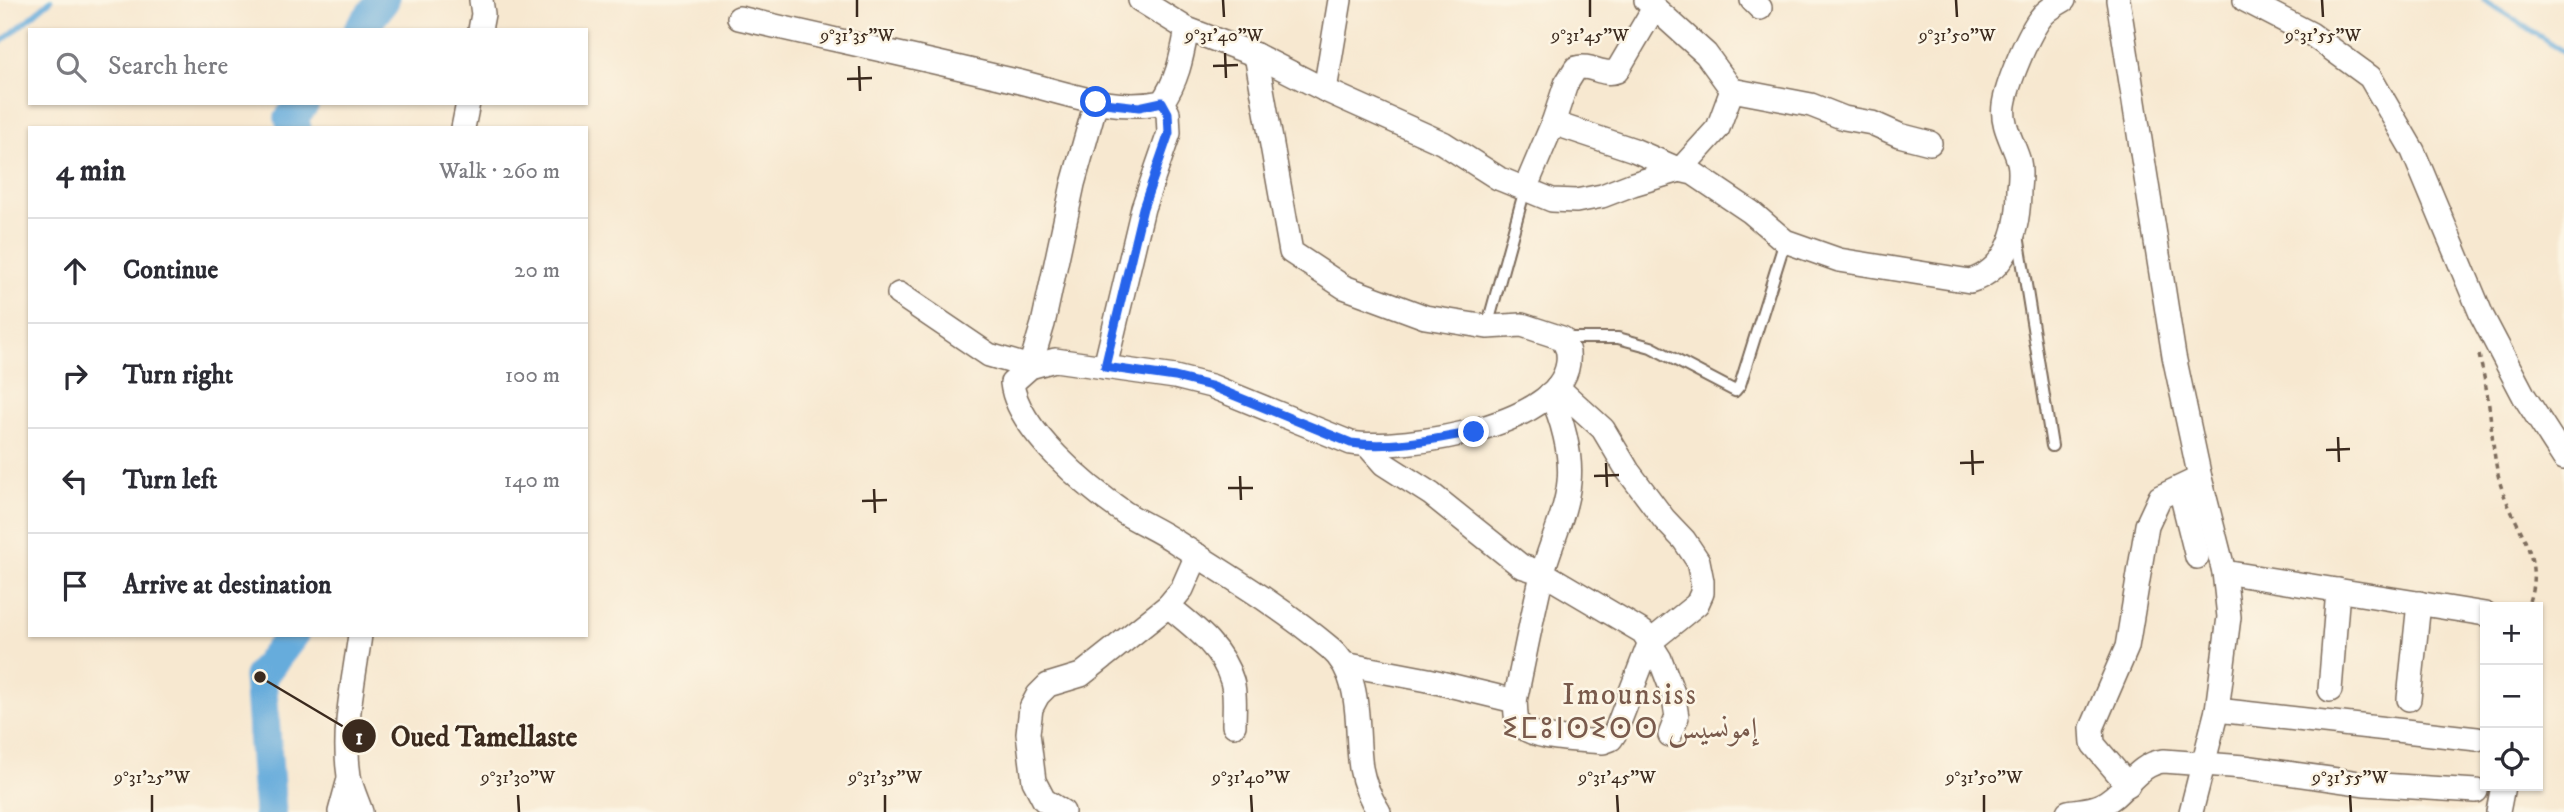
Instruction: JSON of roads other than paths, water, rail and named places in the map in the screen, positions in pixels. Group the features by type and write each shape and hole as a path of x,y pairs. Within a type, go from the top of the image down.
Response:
{"street":[{"path":"480,28 483,14 481,0"},
{"path":"1140,0 1187,29 1256,55 1325,90 1443,142 1498,178 1552,200 1576,201 1602,196 1680,170 1718,128 1732,89"},
{"path":"1325,90 1340,0"},
{"path":"1553,123 1634,149 1680,170 1693,173 1751,212 1785,241 1839,260 1970,281 1981,278 2001,262 2017,226 2020,163 2007,130 2004,104 2026,42 2040,18 2064,0"},
{"path":"2118,0 2174,356 2197,557"},
{"path":"2245,0 2311,34 2370,77 2413,151 2482,316 2524,396 2564,457"},
{"path":"1525,189 1566,84 1576,68 1583,65 1606,73 1617,71 1650,4 1706,54 1732,89 1811,105 1844,118 1872,123 1899,135 1930,143"},
{"path":"738,18 1016,81 1096,102 1139,107 1162,102 1176,78 1187,29"},
{"path":"1256,55 1291,252 1344,287 1425,317 1487,327 1522,325 1562,338 1569,353 1566,370 1554,390 1521,413 1474,432 1412,443 1368,446 1351,443 1195,381 1105,367 1055,360 1030,367 1013,383 1013,391 1018,406 1054,455 1125,513 1197,555 1284,613 1332,649 1344,664 1354,695 1360,731 1361,767 1368,794 1379,812"},
{"path":"1030,367 1043,324 1073,184 1096,102"},
{"path":"1105,367 1143,208 1169,133 1168,113 1162,102"},
{"path":"463,126 468,105"},
{"path":"899,294 989,355 1030,367"},
{"path":"1554,390 1603,429 1628,471 1698,561 1702,593 1697,604 1650,642 1611,739 1603,742 1526,731 1517,721 1515,701 1542,573 1566,500 1570,479 1564,431 1554,390"},
{"path":"1368,446 1384,464 1446,505 1521,566 1542,573 1643,632 1660,659 1673,693 1677,717 1670,735"},
{"path":"2190,483 2224,572 2230,617 2217,710 2191,812"},
{"path":"2128,785 2093,744 2092,728 2127,647 2147,525 2160,497 2190,483"},
{"path":"1063,812 1044,800 1034,781 1028,733 1034,701 1048,685 1081,675 1168,606 1182,589 1197,555"},
{"path":"2224,572 2480,613"},
{"path":"2330,690 2338,590"},
{"path":"2409,699 2419,603"},
{"path":"1168,606 1204,635 1221,655 1233,682 1234,726"},
{"path":"360,637 347,760 349,779 361,812"},
{"path":"1344,664 1515,701"},
{"path":"2217,710 2477,739"},
{"path":"2068,812 2102,805 2153,762 2244,767 2366,784 2476,791"},
{"path":"340,812 349,779"},
{"path":"2498,812 2503,791"}],"lane":[{"path":"1487,327 1525,189"},
{"path":"2017,226 2052,446"},
{"path":"1562,338 1618,338 1651,347 1735,391 1740,385 1785,241"}],"waterway":[{"path":"0,43 51,0"},
{"path":"362,28 383,0"},
{"path":"2484,0 2564,52"},
{"path":"294,126 291,118 301,105"},
{"path":"270,812 260,677 290,637"}],"place":[{"name":"Oued Tamellaste","path":"260,677"}],"district":[{"name":"Imounsiss ⵉⵎⵓⵏⵙⵉⵙⵙ إمونسيس","path":"1630,711"}]}
